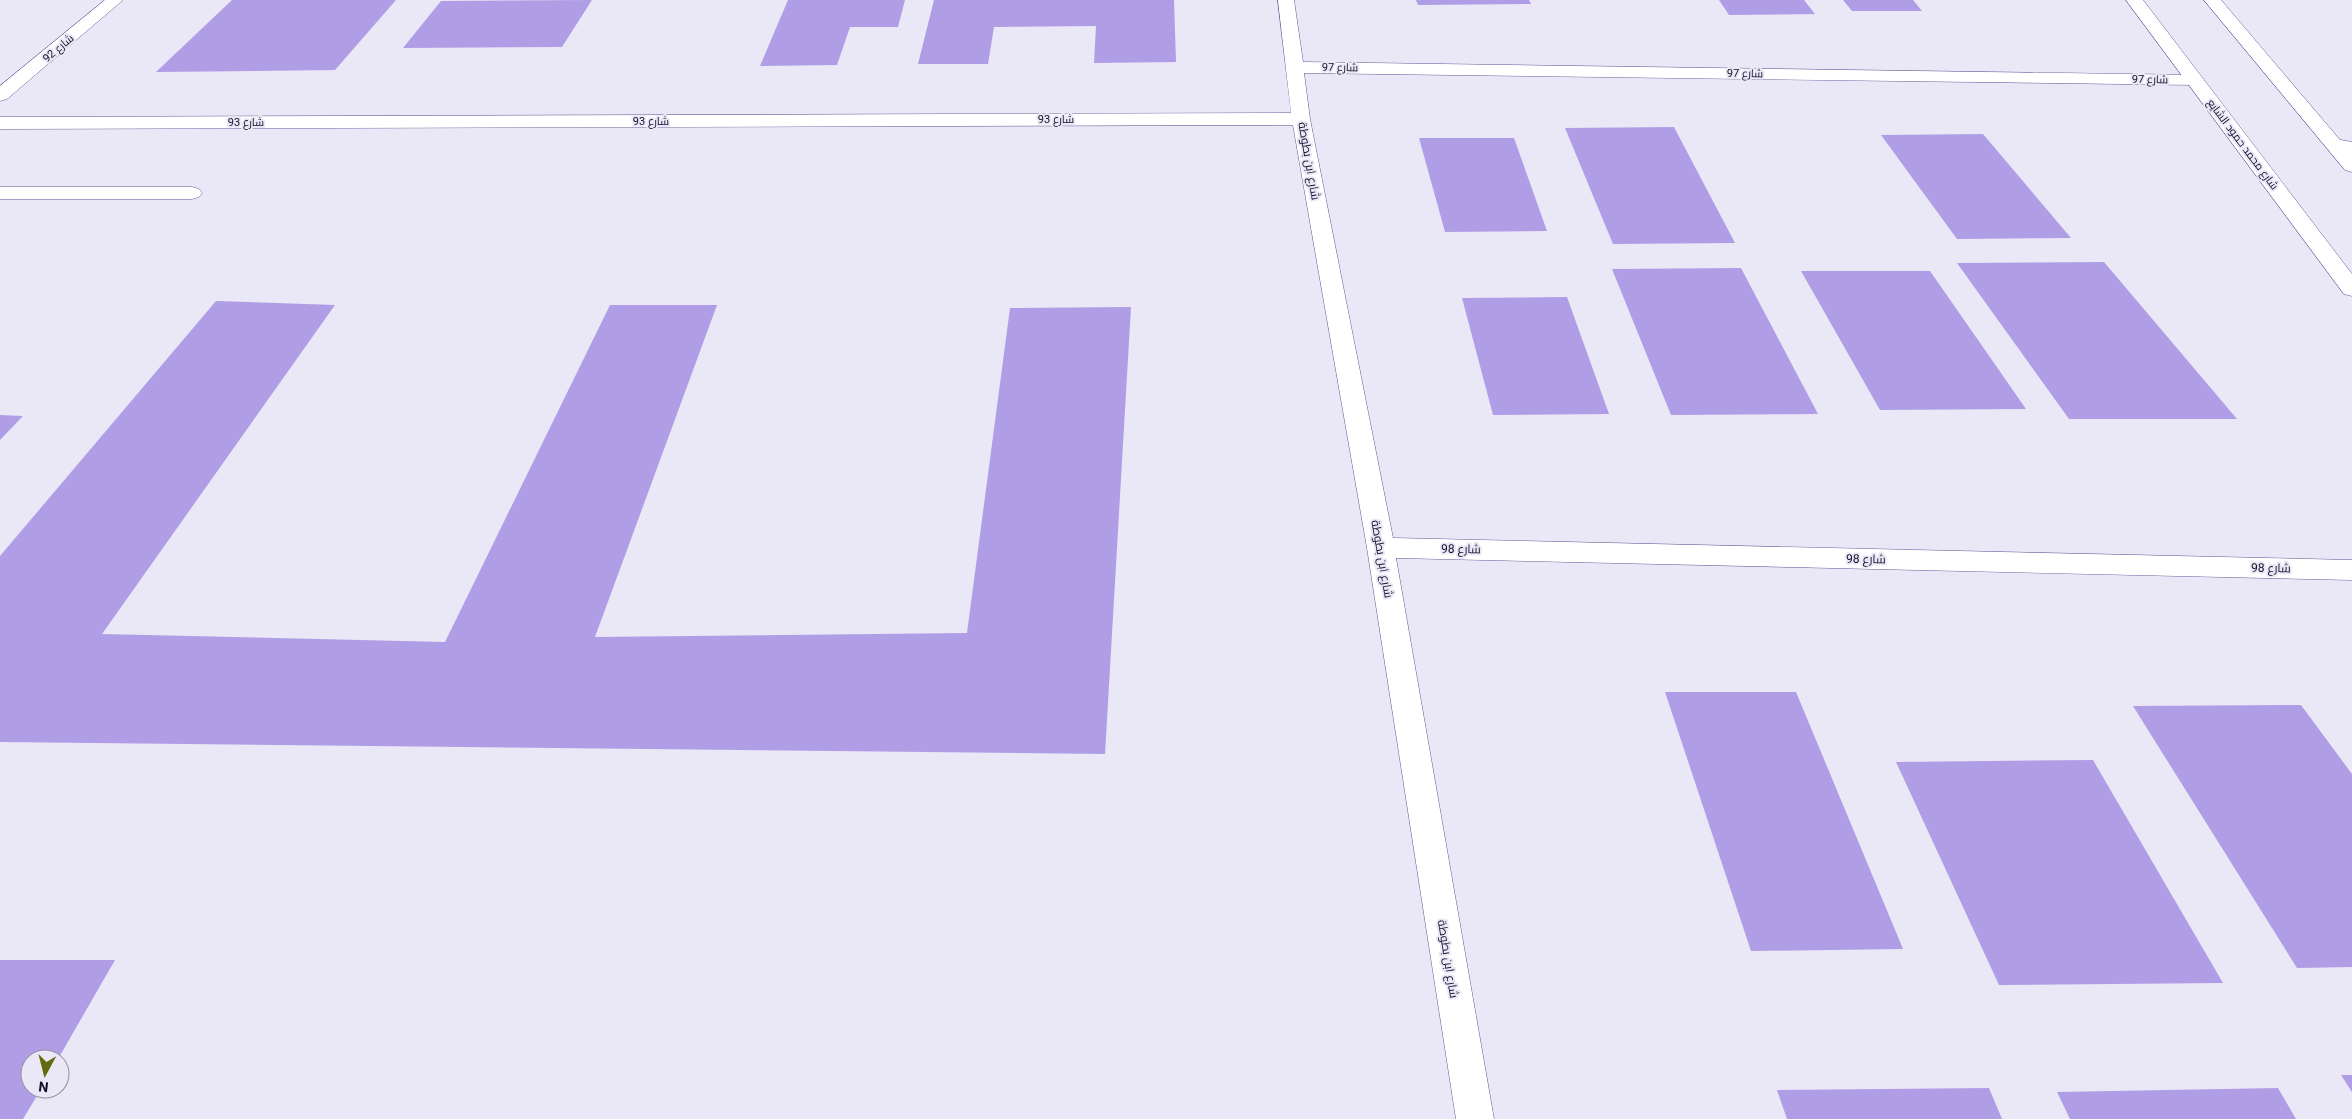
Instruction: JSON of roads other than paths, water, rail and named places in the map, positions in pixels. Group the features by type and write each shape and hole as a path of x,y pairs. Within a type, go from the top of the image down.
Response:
{"street":[{"name":"شارع 92","path":"0,95 115,0"},
{"name":"شارع ابن بطوطة","path":"1286,0 1301,118 1381,548 1475,1119"},
{"path":"2199,0 2224,14"},
{"path":"2212,0 2343,146 2352,166"},
{"name":"شارع محمد حمود الشايع","path":"2138,3 2351,286"},
{"name":"شارع 97","path":"1295,67 2195,80"},
{"name":"شارع 93","path":"0,123 1301,118"},
{"path":"0,194 192,194"},
{"name":"شارع 98","path":"1381,548 2352,570"}]}
